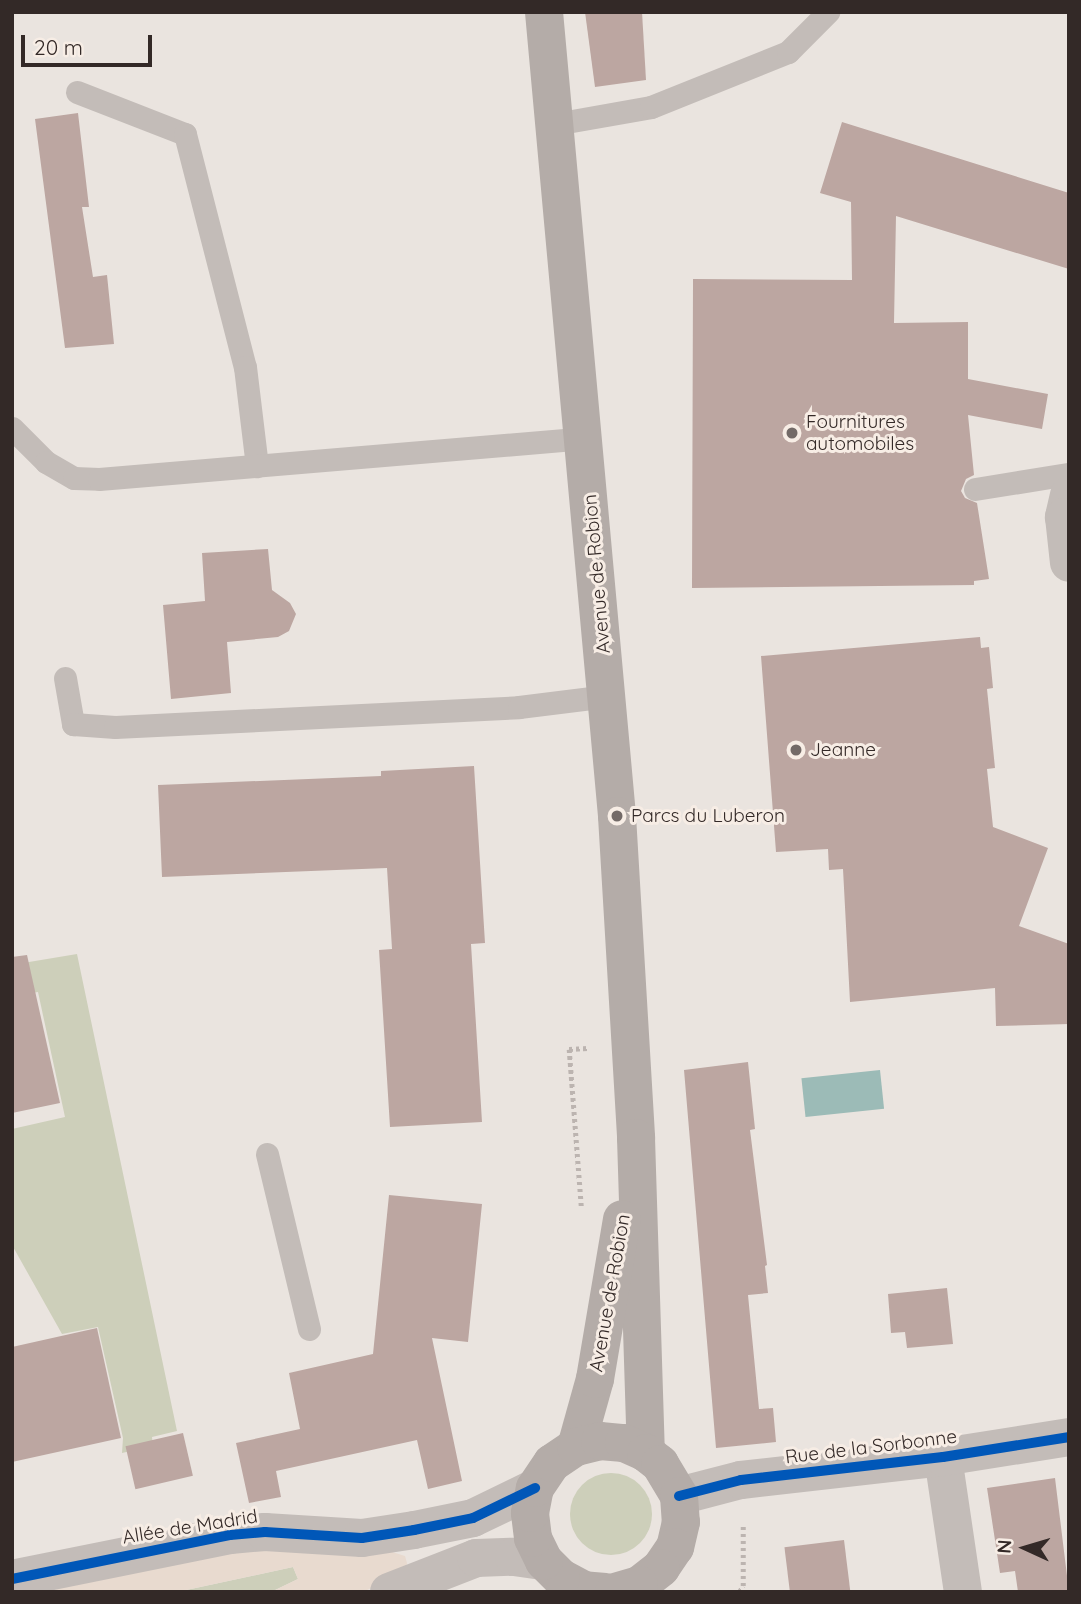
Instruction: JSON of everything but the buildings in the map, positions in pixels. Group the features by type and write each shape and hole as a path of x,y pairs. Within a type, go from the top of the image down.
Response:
{"main road":[{"name":"Avenue de Robion","path":"544,12 607,696 636,1138 646,1453"},
{"name":"Avenue de Robion","path":"576,1447 595,1379 636,1138"},
{"path":"600,1441 624,1443 646,1453 660,1464 678,1496 681,1522 675,1546 660,1580 597,1591 561,1578 544,1561 533,1538 530,1513 536,1488 552,1463 576,1447 600,1441"}],"street":[{"path":"1069,495 1064,517 1069,563"},
{"name":"Rue de la Sorbonne","path":"678,1496 741,1480 943,1457 1069,1437"},
{"path":"943,1457 963,1592"},
{"name":"Allée de Madrid","path":"12,1579 230,1535 265,1532 362,1538 414,1530 473,1518 536,1488"},
{"path":"389,1592 476,1558 514,1557 544,1561"}],"lane":[{"path":"555,124 651,107 788,52 828,12"},
{"path":"77,92 185,134 245,367 257,466"},
{"path":"12,428 46,463 74,478 99,479 585,438"},
{"path":"975,489 1069,474"},
{"path":"65,678 73,724 115,727 519,707 607,696"},
{"path":"267,1154 309,1329"}],"path":[{"path":"581,1208 569,1049 631,1046"},
{"path":"739,1592 743,1586 744,1543 741,1480"}],"green space":[{"path":"77,954 177,1431 152,1437 153,1446 122,1453 123,1438 98,1327 62,1334 12,1245 12,1129 65,1117 38,992 24,994 17,964"},
{"path":"611,1473 627,1476 640,1485 649,1498 652,1514 649,1530 640,1543 627,1552 611,1555 595,1552 582,1543 573,1530 570,1514 573,1498 582,1485 595,1476"},
{"path":"293,1567 298,1579 271,1592 177,1592"}],"shaded area":[{"path":"224,1547 389,1551 405,1556 407,1563 406,1571 363,1592 271,1592 298,1579 293,1567 177,1592 17,1592"}],"water":[{"path":"880,1070 884,1109 806,1117 801,1078"}],"cycle path":[{"path":"679,1496 741,1480 943,1457 1069,1437"},
{"path":"12,1579 230,1535 265,1532 362,1538 414,1530 473,1518 535,1488"}],"place":[{"name":"Fournitures automobiles","path":"792,433"},
{"name":"Jeanne","path":"796,750"},
{"name":"Parcs du Luberon","path":"617,816"}]}
